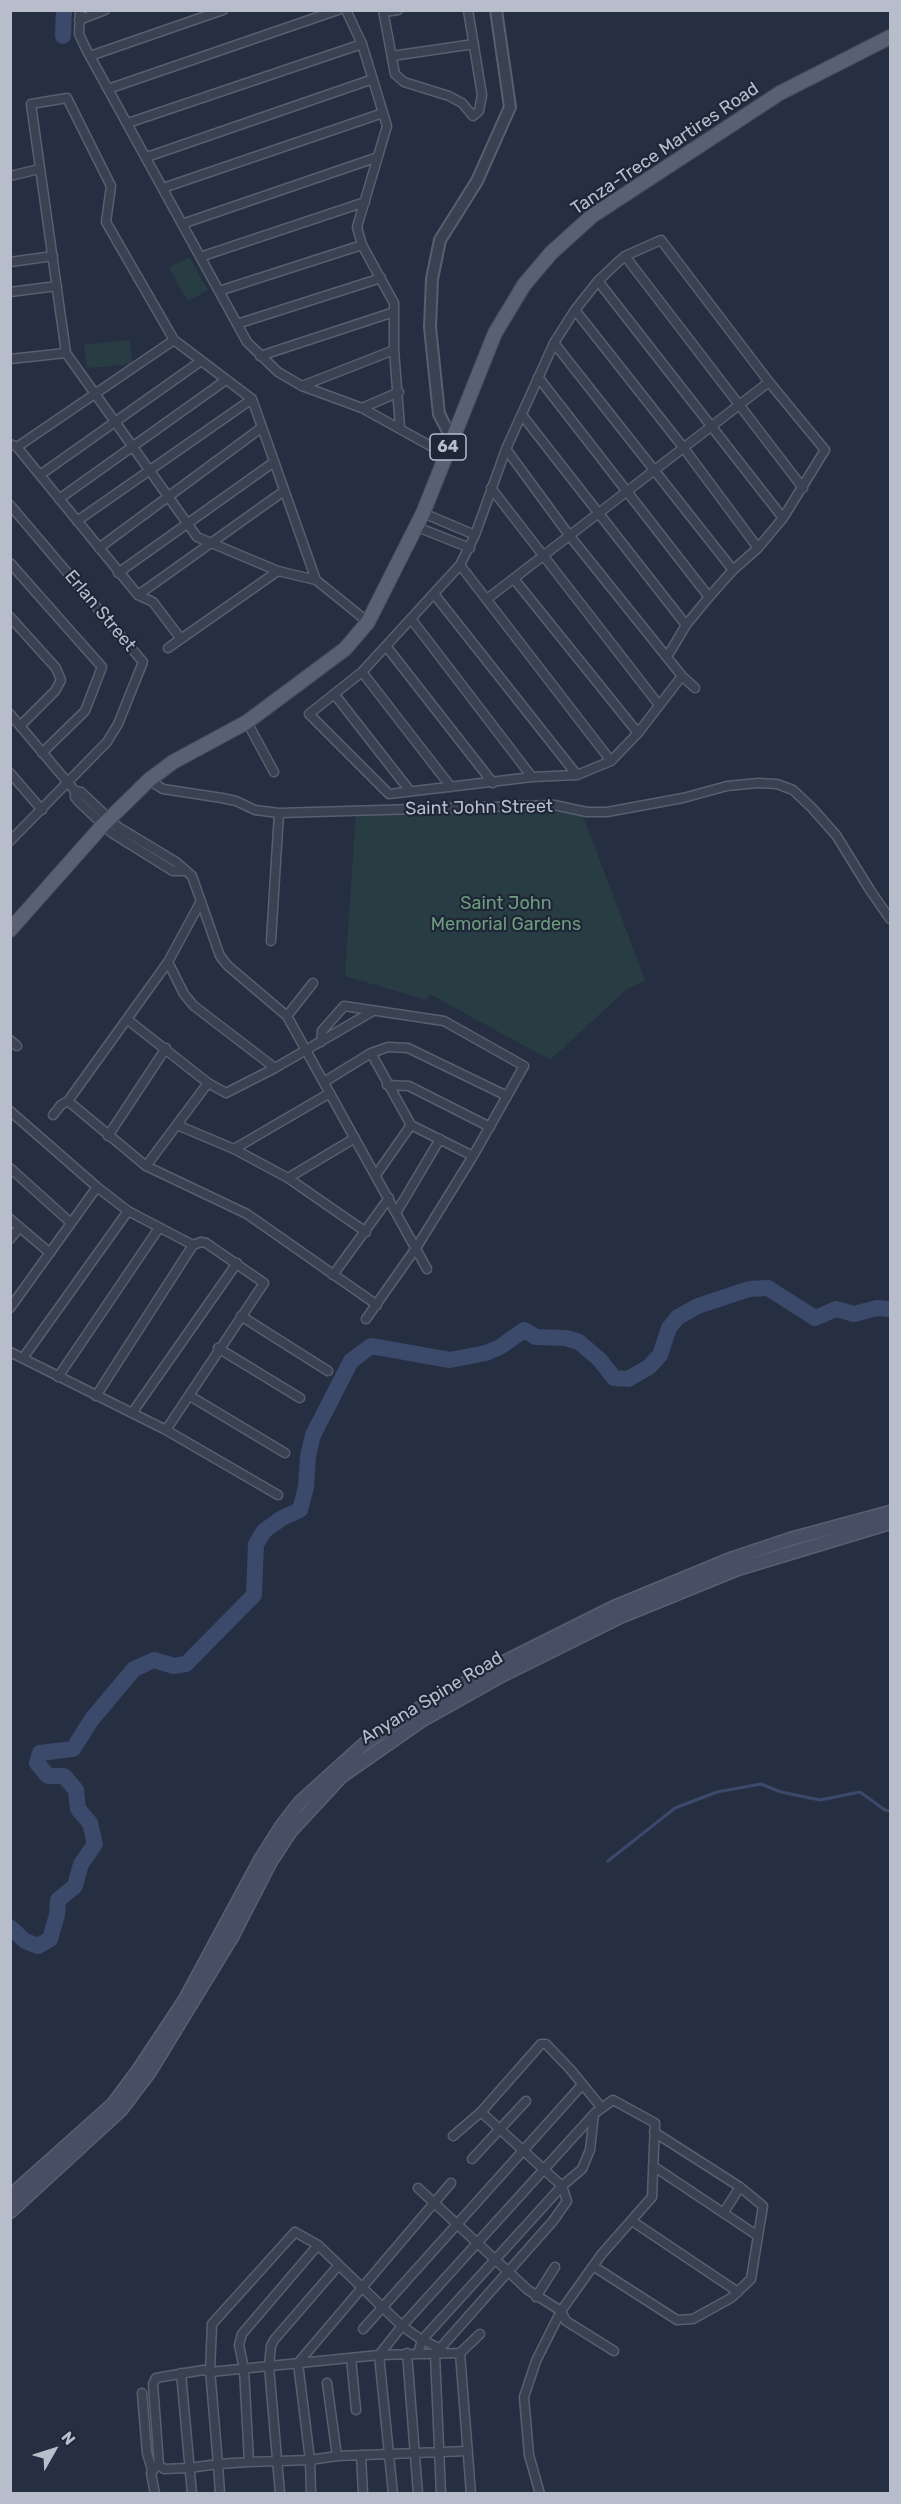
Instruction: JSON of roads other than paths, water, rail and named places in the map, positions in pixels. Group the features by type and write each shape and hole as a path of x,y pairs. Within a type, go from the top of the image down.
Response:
{"main road":[{"name":"Tanza-Trece Martires Road","path":"10,930 106,822 149,780 173,762 247,722 345,649 368,622 417,527 495,333 524,285 551,253 592,216 780,93 891,37"},
{"name":"Anyana Spine Road","path":"10,2196 114,2104 140,2069 184,2001 260,1860 282,1825 300,1802 364,1744 416,1710 496,1666 614,1607 733,1558 790,1539 891,1512"},
{"name":"Anyana Spine Road","path":"10,2212 121,2110 192,2006 232,1937 270,1863 291,1830 342,1776 421,1721 503,1675 620,1617 738,1569 891,1523"}],"street":[{"path":"105,10 80,15 79,34 247,342 278,372 302,386 362,408 446,454"},
{"path":"90,56 223,10"},
{"path":"108,89 338,10"},
{"path":"346,10 362,44 387,126 357,227 362,245 394,303 394,350 400,427"},
{"path":"398,10 383,11 395,75 404,82 449,96 462,103 473,116 479,111 482,95 468,10"},
{"path":"452,439 439,414 430,327 432,279 440,240 477,181 510,106 496,10"},
{"path":"128,123 362,44"},
{"path":"392,56 474,44"},
{"path":"147,158 373,79"},
{"path":"316,580 252,399 174,340 106,222 111,186 67,98 31,104 66,353 197,537 278,571 316,580 368,622"},
{"path":"163,188 383,113"},
{"path":"182,224 378,157"},
{"path":"10,176 39,169"},
{"path":"200,257 365,202"},
{"path":"667,657 686,626 709,597 733,570 758,548 783,518 825,450 769,382 661,240 625,256 598,281 575,310 554,343 506,449 470,548 460,565 362,672 309,714 389,794 532,777 577,775 611,761 638,733 682,676"},
{"path":"219,291 362,245"},
{"path":"10,262 53,256"},
{"path":"625,256 803,488"},
{"path":"237,324 381,278"},
{"path":"598,281 783,518"},
{"path":"10,292 57,286"},
{"path":"575,310 683,447 758,548"},
{"path":"260,356 394,312"},
{"path":"174,340 14,446 118,573 138,595 153,602 181,639"},
{"path":"554,343 733,570"},
{"path":"302,386 394,350"},
{"path":"10,359 66,353"},
{"path":"40,475 201,361"},
{"path":"538,377 709,597"},
{"path":"59,499 226,380"},
{"path":"487,599 769,382"},
{"path":"362,408 399,392"},
{"path":"77,521 252,399"},
{"path":"522,415 686,626"},
{"path":"99,548 261,428"},
{"path":"506,449 569,535 682,676 695,688"},
{"path":"118,573 274,462"},
{"path":"491,488 659,705"},
{"path":"138,595 284,491"},
{"path":"10,521 12,507"},
{"name":"Erlan Street","path":"12,507 142,662 118,724 107,742 68,783"},
{"path":"423,513 475,535"},
{"path":"417,527 470,548"},
{"path":"10,563 102,667 85,711 42,753"},
{"path":"460,565 611,761"},
{"path":"168,648 278,571"},
{"path":"514,579 638,733"},
{"path":"434,594 577,775"},
{"path":"10,617 56,668 61,680 55,691 21,726"},
{"path":"412,620 532,777"},
{"path":"387,646 493,783"},
{"path":"362,672 451,787"},
{"path":"334,695 410,791"},
{"path":"10,714 75,791 75,797 148,857 173,871 185,871 192,876 208,926 224,962 288,1016 427,1269"},
{"path":"247,722 274,772"},
{"path":"10,773 42,810"},
{"name":"Saint John Street","path":"149,780 163,789 222,798 236,801 255,810 279,813 554,805 587,812 607,812 683,798 727,786 777,784 793,790 836,835 891,919"},
{"path":"12,835 42,810 68,783"},
{"path":"272,941 279,813"},
{"path":"53,1115 61,1105 68,1101 128,1020 168,962 201,901"},
{"path":"168,962 184,994 194,1006 275,1068"},
{"path":"288,1016 313,983"},
{"path":"321,1042 322,1031 338,1009 344,1006 444,1021 524,1066 490,1127 416,1248 366,1319"},
{"path":"128,1020 208,1083 226,1094 374,1010"},
{"path":"324,1082 371,1053 388,1047 408,1048 507,1096"},
{"path":"108,1136 166,1048"},
{"path":"371,1053 411,1125 472,1156"},
{"path":"146,1167 208,1083"},
{"path":"387,1085 409,1086 490,1127"},
{"path":"234,1149 330,1093"},
{"path":"68,1101 146,1167 246,1214 377,1305"},
{"path":"10,1111 128,1211 193,1245"},
{"path":"177,1125 234,1149 288,1178 366,1232"},
{"path":"376,1175 411,1125"},
{"path":"288,1178 355,1138"},
{"path":"396,1213 440,1139"},
{"path":"10,1168 72,1223"},
{"path":"10,1308 97,1187"},
{"path":"333,1275 366,1232 388,1198"},
{"path":"23,1358 128,1211"},
{"path":"10,1219 50,1253"},
{"path":"10,1239 20,1227"},
{"path":"58,1377 159,1228"},
{"path":"96,1396 193,1245 206,1243 264,1283 218,1348 190,1396 166,1430"},
{"path":"132,1413 237,1263"},
{"path":"240,1316 328,1371"},
{"path":"218,1348 300,1398"},
{"path":"10,1352 166,1430 278,1495"},
{"path":"190,1396 285,1453"},
{"path":"418,2354 422,2340 562,2186 587,2162 598,2110 582,2085 546,2044 541,2044 481,2112 453,2136"},
{"path":"363,2329 582,2085"},
{"path":"393,2493 379,2355 402,2326 598,2110 613,2100 655,2123 652,2197 593,2266 561,2311 536,2361 524,2397 529,2455 540,2493"},
{"path":"472,2159 526,2101"},
{"path":"441,2493 437,2351 509,2271 567,2201 562,2186 481,2112"},
{"path":"593,2266 677,2320 693,2319 731,2298 751,2279 763,2206 740,2187 654,2132"},
{"path":"653,2166 758,2236"},
{"path":"311,2493 310,2460 298,2363 451,2183"},
{"path":"724,2212 740,2187"},
{"path":"417,2188 536,2296 561,2311 566,2321 614,2351"},
{"path":"632,2221 738,2292"},
{"path":"220,2493 210,2372 211,2332 216,2318 295,2232 318,2245 402,2326 437,2351"},
{"path":"249,2462 244,2369 239,2345 246,2327 318,2245"},
{"path":"280,2493 269,2353 274,2340 339,2266"},
{"path":"536,2296 555,2267"},
{"path":"155,2493 153,2384 156,2378 181,2373 379,2355 437,2351 460,2353 480,2334"},
{"path":"460,2353 471,2493"},
{"path":"407,2354 418,2493"},
{"path":"351,2358 356,2410"},
{"path":"181,2373 192,2493"},
{"path":"327,2384 337,2456"},
{"path":"142,2393 147,2453 155,2467 164,2469 310,2460 337,2456 468,2451"},
{"path":"361,2455 363,2493"}],"waterway":[{"path":"63,36 64,10"},
{"path":"10,1927 25,1941 38,1946 50,1939 57,1915 58,1900 75,1886 81,1864 95,1844 90,1823 78,1809 76,1790 64,1776 48,1776 37,1763 40,1753 73,1749 92,1719 134,1669 154,1660 174,1666 186,1664 254,1595 256,1544 264,1531 282,1518 300,1510 306,1487 308,1456 313,1435 351,1361 371,1346 450,1360 486,1353 500,1347 524,1330 536,1337 566,1338 579,1342 600,1360 614,1378 628,1379 649,1367 660,1355 669,1328 678,1317 698,1306 749,1289 768,1288 815,1318 836,1309 854,1314 877,1308 890,1309"},
{"path":"608,1861 675,1808 717,1792 761,1784 781,1792 820,1800 860,1792 885,1810 890,1811"}],"park label":[{"name":"Saint John Memorial Gardens","path":"506,914"}]}
